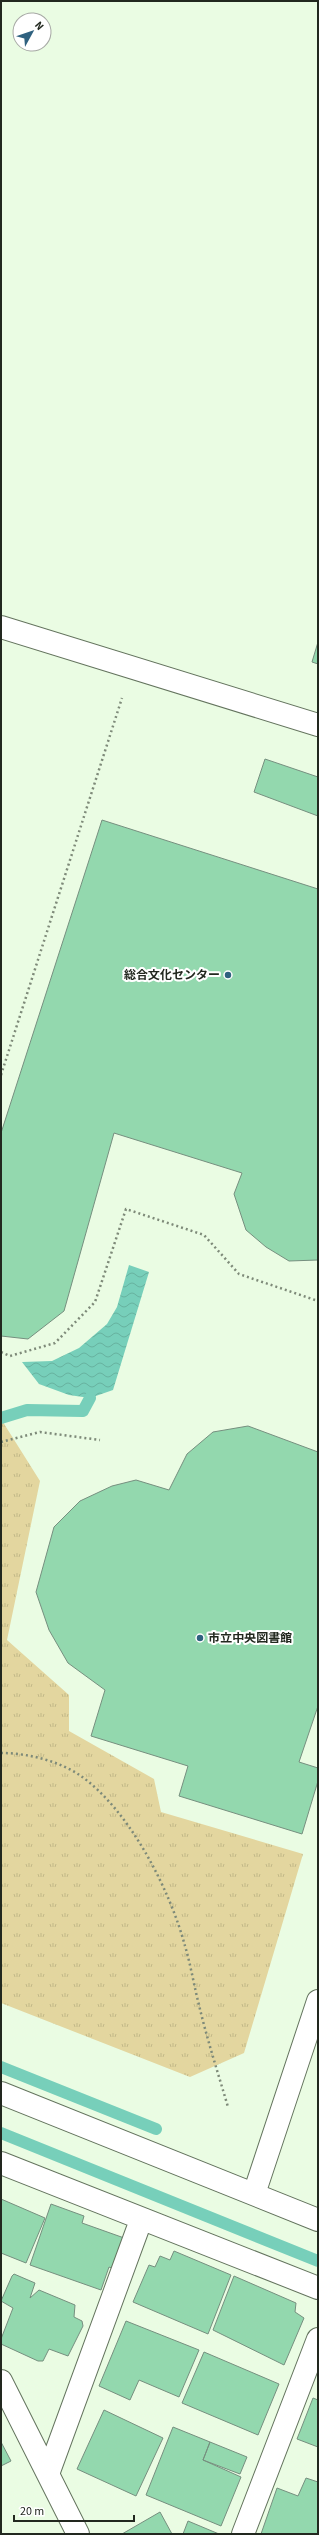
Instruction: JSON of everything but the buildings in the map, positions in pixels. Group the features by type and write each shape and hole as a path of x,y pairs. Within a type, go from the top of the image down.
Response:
{"street":[{"path":"1,627 318,725"},
{"path":"254,2194 318,2001"},
{"path":"1,2093 318,2220"},
{"path":"1,2163 142,2220 318,2288"},
{"path":"48,2474 142,2220"},
{"path":"243,2534 318,2339"},
{"path":"3,2389 78,2534"}],"path":[{"path":"1,1075 132,667"},
{"path":"1,1352 10,1356 55,1343 95,1302 126,1209 204,1235 239,1274 318,1301"},
{"path":"1,1442 40,1432 100,1440"},
{"path":"1,1753 44,1759 81,1776 118,1812 148,1858 170,1904 185,1946 199,2006 228,2107"}],"green space":[{"path":"1,1419 40,1481 7,1640 69,1695 69,1731 154,1779 161,1812 303,1854 244,2053 190,2077 1,2003"}],"water":[{"path":"129,1265 149,1272 113,1390 90,1398 69,1395 39,1384 22,1362 52,1361 79,1348 107,1324 117,1307"}],"waterway":[{"path":"1,1418 27,1410 83,1411 90,1398"},
{"path":"1,2067 156,2129"},
{"path":"1,2133 318,2261"}],"place":[{"name":"総合文化センター","path":"228,975"},
{"name":"市立中央図書館","path":"200,1638"}]}
